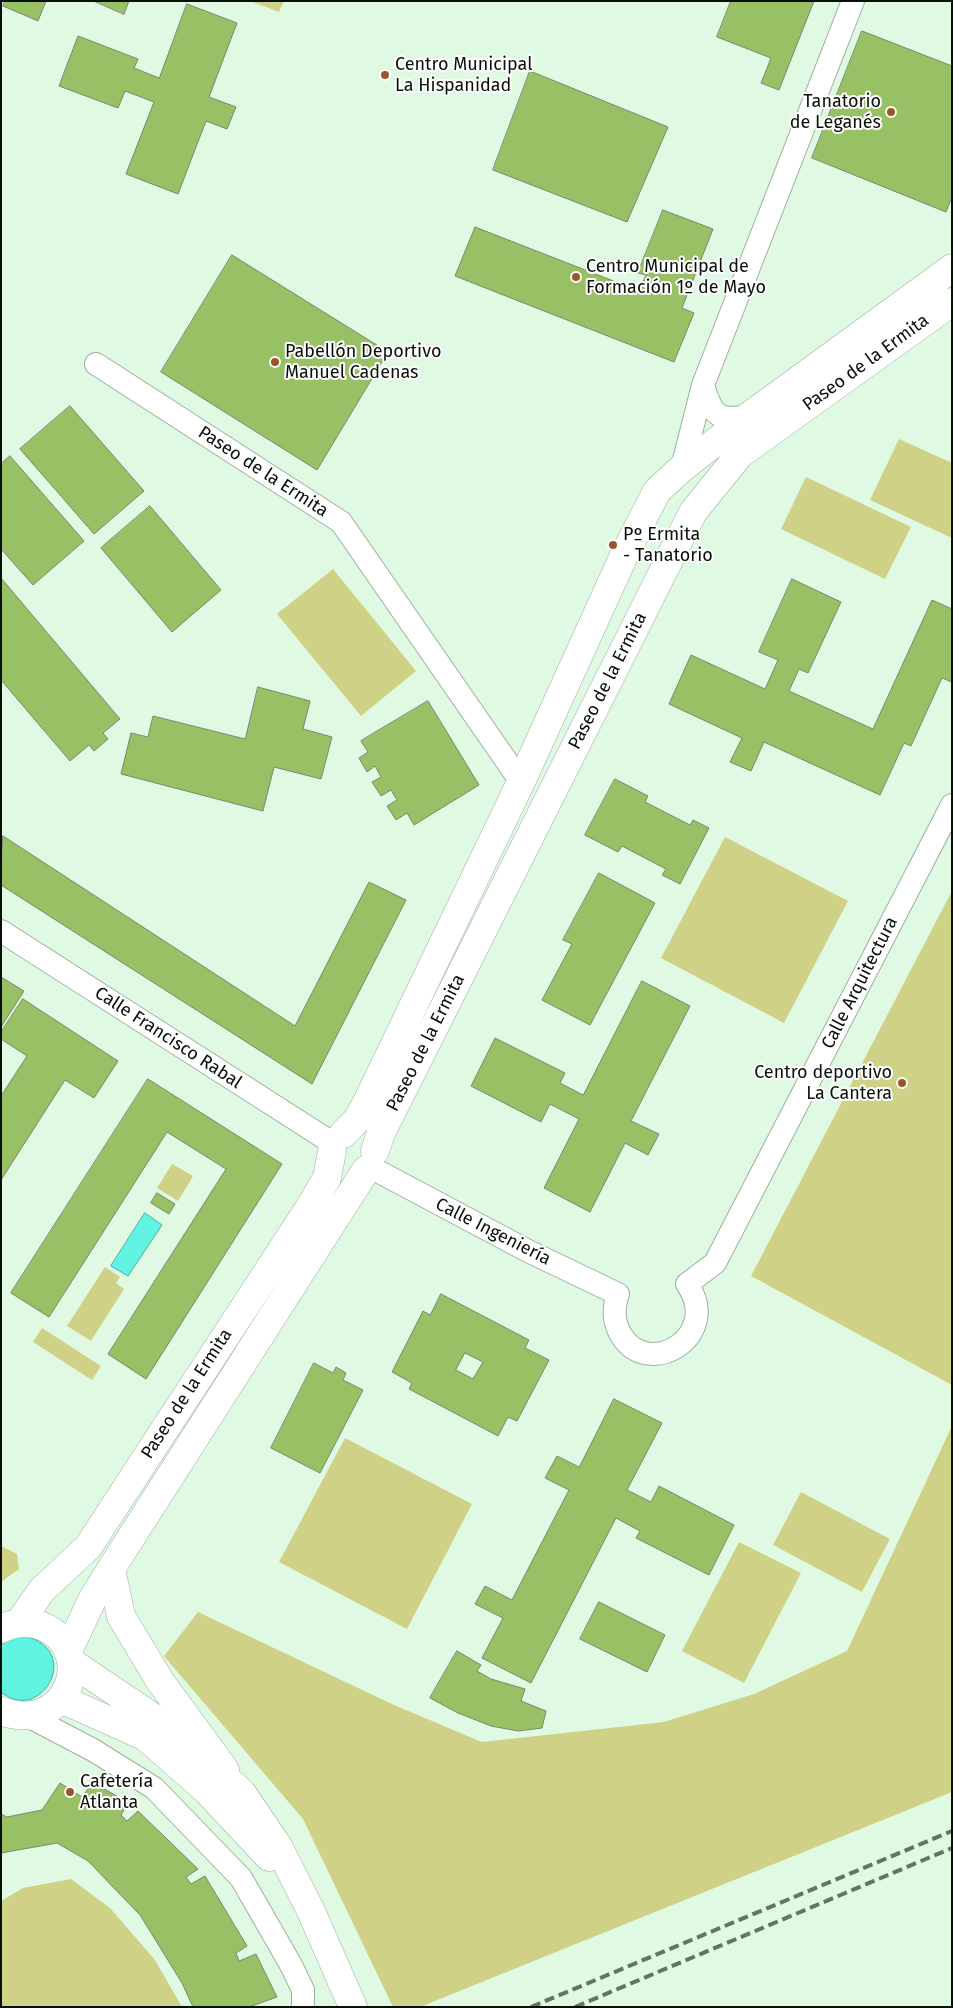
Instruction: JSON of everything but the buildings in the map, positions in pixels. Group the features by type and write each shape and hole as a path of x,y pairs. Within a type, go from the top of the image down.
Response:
{"main road":[{"name":"Paseo de la Ermita","path":"10,1626 42,1590 92,1540 327,1178 336,1143 357,1120 367,1102 520,782 650,501 657,491 682,468 749,416 952,268"},
{"name":"Paseo de la Ermita","path":"61,1699 72,1675 70,1657 92,1600 370,1163 386,1124 693,512 740,454 952,302"},
{"path":"357,1132 364,1134 373,1144 370,1163 353,1174 340,1169 333,1158 336,1143 357,1132"},
{"path":"111,1569 121,1616 160,1681 242,1793 278,1846 296,1885 311,1911 353,2007"},
{"path":"10,1626 34,1623 48,1629 60,1638 70,1657 172,1730 242,1793"},
{"path":"1,1711 15,1716 30,1717 42,1714 61,1699 146,1737 207,1791 296,1885"}],"street":[{"path":"682,468 703,385 853,1"},
{"name":"Paseo de la Ermita","path":"96,364 341,522 520,782"},
{"path":"703,385 711,409 724,418 749,416"},
{"name":"Calle Arquitectura","path":"618,1294 614,1317 623,1338 632,1346 642,1352 665,1353 685,1341 695,1325 696,1304 687,1284 715,1263 952,805"},
{"name":"Calle Francisco Rabal","path":"1,932 336,1143"},
{"name":"Calle Ingeniería","path":"370,1163 520,1247 618,1294"},
{"path":"30,1717 93,1750 154,1788 241,1878 291,1964 302,1990 303,2007"}],"green space":[{"path":"250,1 284,1 279,12"},
{"path":"899,439 952,463 952,538 870,500"},
{"path":"806,477 911,527 885,579 781,529"},
{"path":"333,569 416,671 361,716 277,614"},
{"path":"725,837 848,901 784,1023 661,958"},
{"name":"Centro deportivo La Cantera","path":"952,891 952,1385 751,1276"},
{"path":"172,1164 193,1176 178,1201 157,1188"},
{"path":"105,1267 120,1277 116,1283 124,1289 91,1341 67,1326"},
{"path":"42,1328 101,1366 92,1380 33,1342"},
{"path":"952,1426 952,1792 420,2007 393,2007 303,1819 164,1656 198,1612 394,1705 482,1742 664,1722 754,1694 847,1651"},
{"path":"345,1438 472,1504 407,1629 279,1562"},
{"path":"801,1492 890,1539 862,1592 773,1545"},
{"path":"739,1542 801,1573 744,1683 682,1651"},
{"path":"1,1546 17,1554 19,1569 1,1582"},
{"path":"71,1879 110,1908 155,1960 182,2007 1,2007 1,1901 23,1888"}],"water":[{"path":"145,1213 162,1225 128,1276 111,1266"},
{"path":"20,1635 40,1642 51,1654 54,1667 51,1681 42,1692 30,1699 16,1700 1,1692 1,1644 7,1639"}],"railway":[{"path":"531,2007 952,1831"},
{"path":"575,2007 952,1848"}],"place":[{"name":"Centro Municipal La Hispanidad","path":"385,75"},
{"name":"Tanatorio de Leganés","path":"891,112"},
{"name":"Centro Municipal de Formación 1º de Mayo","path":"576,277"},
{"name":"Pabellón Deportivo Manuel Cadenas","path":"275,362"},
{"name":"Pº Ermita - Tanatorio","path":"613,545"},
{"name":"Centro deportivo La Cantera","path":"902,1083"},
{"name":"Cafetería Atlanta","path":"70,1792"}]}
